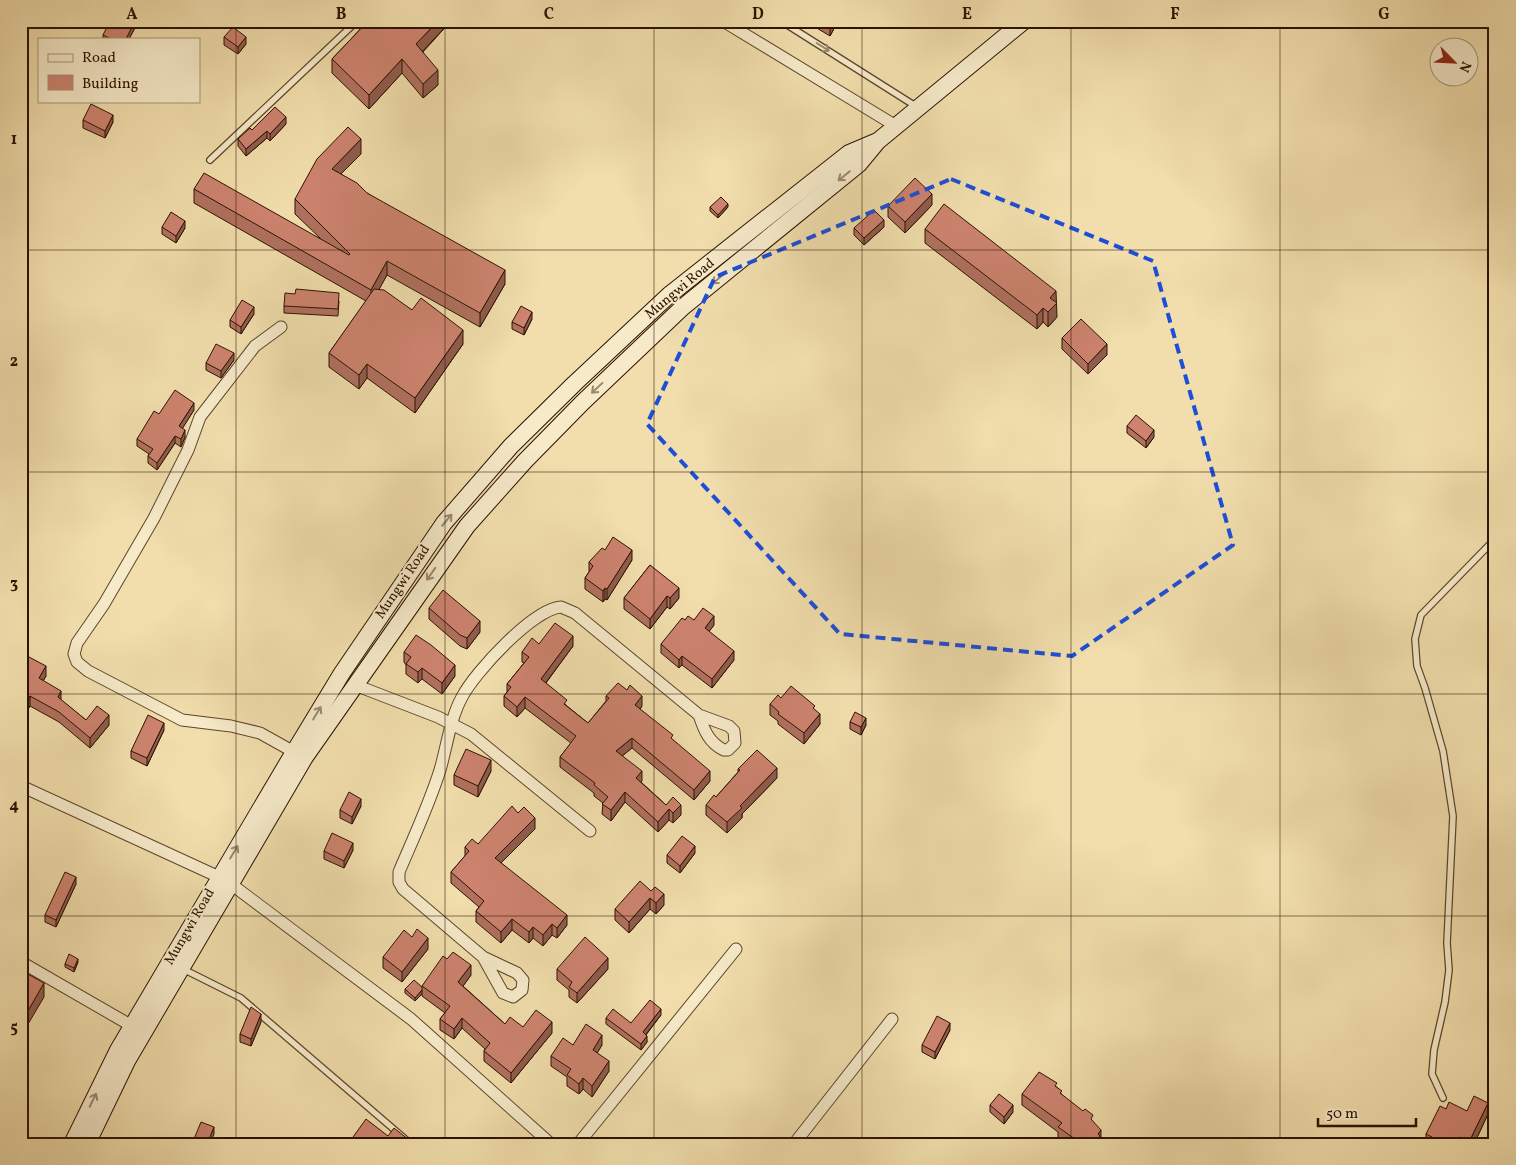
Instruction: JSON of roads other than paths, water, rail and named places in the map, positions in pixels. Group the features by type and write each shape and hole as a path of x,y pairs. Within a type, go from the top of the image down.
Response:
{"main road":[{"name":"Mungwi Road","path":"72,1144 132,1026 305,757 467,526 525,461 583,402 683,307 859,164 878,141 1024,21"},
{"name":"Mungwi Road","path":"87,1144 127,1061 182,968 225,881 294,752 342,673 444,523 511,446 669,295 849,153 878,141"}],"street":[{"path":"723,21 896,126"},
{"path":"282,327 255,346 200,417 188,450 154,518 104,604 77,643 74,654 77,662 88,671 182,720 231,726 260,733 294,752"},
{"path":"483,957 402,889 399,882 399,872 440,772 463,695 510,639 541,613 561,607 575,613 699,715"},
{"path":"355,685 453,724 471,734 590,831"},
{"path":"21,786 225,881 411,1019 551,1144"},
{"path":"578,1144 736,949"},
{"path":"21,962 132,1026"},
{"path":"794,1144 892,1019"}],"lane":[{"path":"210,160 357,21"},
{"path":"781,21 918,107"},
{"path":"1443,1098 1432,1074 1449,970 1447,943 1453,816 1443,751 1417,666 1416,627 1421,616 1495,539"},
{"path":"182,968 241,998 411,1144"}]}
